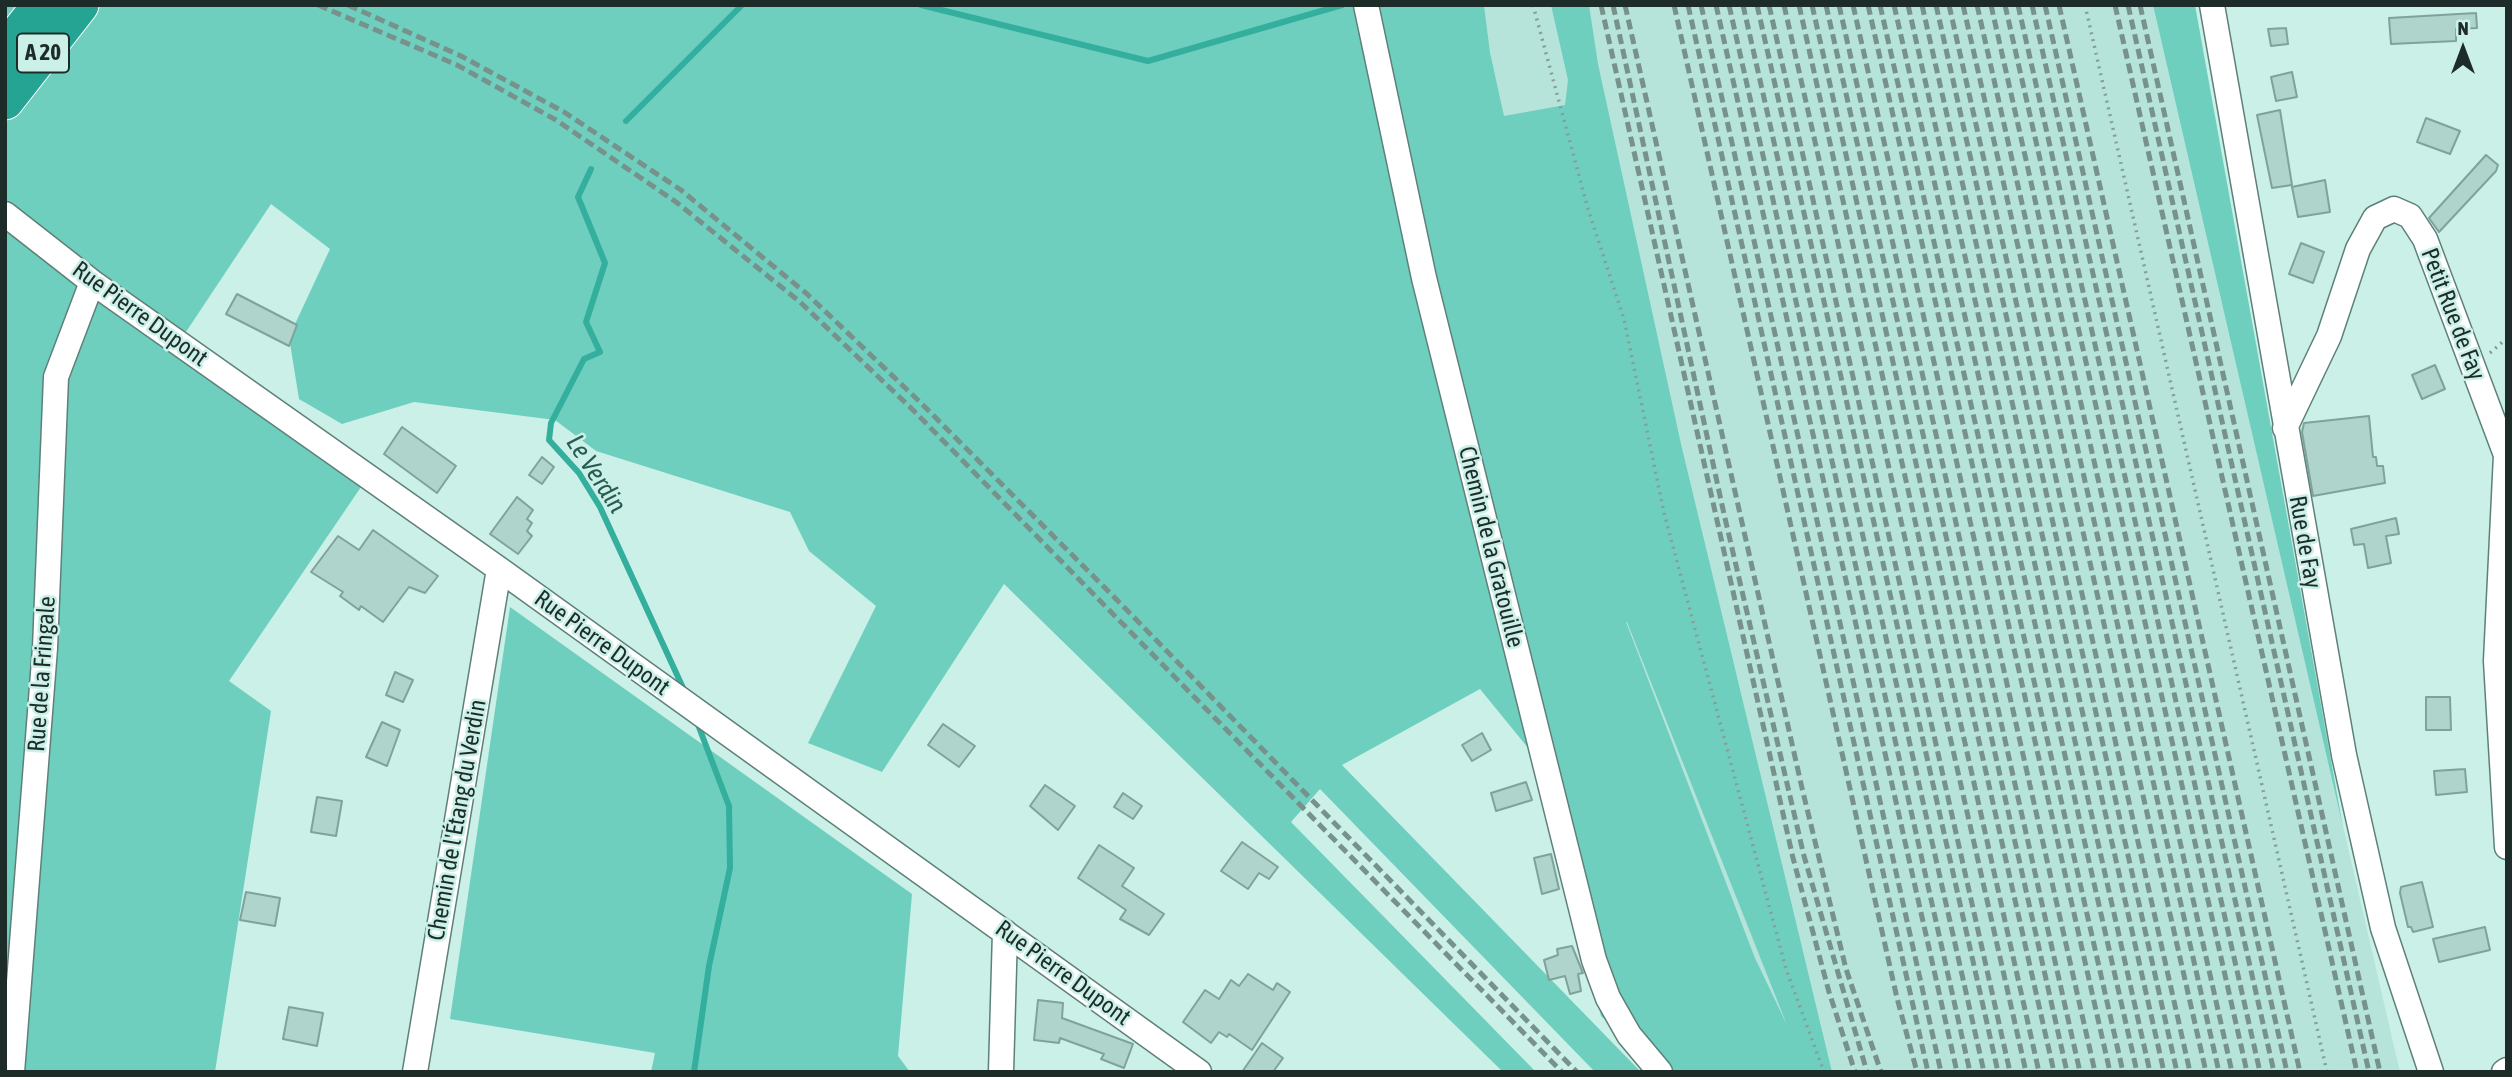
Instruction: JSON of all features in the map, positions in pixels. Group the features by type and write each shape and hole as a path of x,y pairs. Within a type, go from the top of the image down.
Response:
{"highway":[{"name":"A 20","path":"5,51 41,5"},
{"name":"A 20","path":"5,101 80,5"}],"street":[{"name":"Chemin de la Gratouille","path":"1366,5 1424,278 1594,960 1608,998 1629,1035 1660,1072"},
{"name":"Rue de Fay","path":"2212,5 2328,672 2383,928 2431,1072"},
{"name":"Petit Rue de Fay","path":"2285,429 2329,336 2358,249 2375,218 2395,209 2410,216 2425,239 2506,455 2496,661 2507,847"},
{"name":"Rue Pierre Dupont","path":"5,214 92,282 499,569 1199,1072"},
{"name":"Rue de la Fringale","path":"12,1072 45,648 56,377 92,282"},
{"name":"Chemin de l'Étang du Verdin","path":"415,1072 499,569"},
{"path":"1001,1072 1006,932"}],"path":[{"path":"1533,5 1588,209 1624,318 1664,513 1786,970 1824,1072"},
{"path":"2085,5 2328,1072"}],"shaded area":[{"path":"1484,5 2153,5 2400,1072 1807,1072 1755,958 1591,532 1490,51"}],"green space":[{"path":"5,5 1484,5 1490,52 1504,116 1565,105 1568,80 1551,5 1589,5 1598,64 1681,444 1832,1072 1666,1072 1601,1016 1533,754 1480,689 1342,765 1641,1072 1595,1072 1320,789 1291,822 1536,1072 1503,1072 1004,584 882,772 808,743 876,606 809,551 790,512 596,451 555,420 414,402 342,424 299,399 289,337 330,249 271,204 172,353 361,487 229,681 271,711 215,1072 5,1072","holes":["1627,622 1787,1025 1755,958"]},
{"path":"2153,5 2195,5 2343,827"},
{"path":"510,607 912,894 898,1056 910,1072 651,1072 655,1053 450,1019"}],"building":[{"path":"2476,13 2477,28 2456,29 2456,41 2391,44 2389,18"},
{"path":"2286,28 2288,44 2271,46 2268,29"},
{"path":"2292,72 2297,97 2276,101 2271,77"},
{"path":"2280,110 2292,185 2272,188 2257,115"},
{"path":"2426,118 2460,131 2450,154 2417,142"},
{"path":"2486,155 2498,165 2496,171 2439,232 2429,218"},
{"path":"2325,180 2330,212 2298,217 2292,187"},
{"path":"2301,243 2324,252 2313,283 2289,274"},
{"path":"237,294 297,325 289,346 226,314"},
{"path":"2435,365 2445,389 2422,399 2412,375"},
{"path":"2369,416 2373,457 2376,457 2377,466 2383,466 2385,483 2313,496 2302,432 2304,423"},
{"path":"402,427 456,466 437,493 384,454"},
{"path":"542,457 554,467 542,484 529,475"},
{"path":"517,497 533,510 527,519 532,523 527,531 532,536 518,554 490,534"},
{"path":"2396,518 2399,534 2386,536 2391,563 2368,568 2364,544 2354,545 2351,529"},
{"path":"373,530 438,576 425,593 409,587 383,622 361,606 359,610 340,596 343,592 311,572 338,536 359,550"},
{"path":"395,672 413,680 403,702 386,695"},
{"path":"2426,697 2450,697 2451,730 2426,730"},
{"path":"382,722 400,730 387,766 366,757"},
{"path":"943,724 975,746 959,767 928,745"},
{"path":"1482,733 1491,750 1472,761 1462,745"},
{"path":"2465,769 2467,792 2436,795 2434,771"},
{"path":"1526,782 1532,800 1496,811 1491,793"},
{"path":"1045,785 1075,806 1058,830 1030,806"},
{"path":"1123,793 1142,806 1133,819 1114,807"},
{"path":"317,797 342,801 336,836 311,832"},
{"path":"1242,842 1278,867 1269,879 1259,873 1248,889 1221,871"},
{"path":"1099,845 1134,868 1122,886 1164,914 1149,935 1120,919 1126,910 1078,878"},
{"path":"1551,854 1559,889 1542,894 1534,858"},
{"path":"2422,882 2433,927 2413,932 2411,927 2408,927 2401,887"},
{"path":"246,892 280,898 275,926 240,920"},
{"path":"2485,927 2490,950 2439,962 2433,939"},
{"path":"1572,946 1583,973 1578,974 1581,991 1570,994 1565,976 1549,980 1544,960 1558,955 1557,949"},
{"path":"1248,974 1273,990 1277,983 1290,992 1252,1050 1229,1034 1227,1037 1219,1032 1211,1043 1183,1022 1205,990 1219,999 1231,980 1239,986"},
{"path":"1038,1000 1063,1003 1062,1018 1133,1044 1124,1068 1101,1059 1104,1054 1060,1038 1059,1043 1034,1040"},
{"path":"289,1007 323,1013 317,1046 283,1039"},
{"path":"1262,1043 1283,1058 1273,1072 1242,1072"}],"waterway":[{"path":"626,121 742,5"},
{"path":"921,5 1148,61 1342,5"},
{"name":"Le Verdin","path":"591,169 578,197 605,263 586,322 600,352 584,359 551,423 549,440 579,473 600,507 684,690"},
{"name":"Le Verdin","path":"694,1072 709,966 730,868 729,806 697,722"}],"railway":[{"path":"318,5 457,65 556,120 676,202 800,302 913,410 1562,1072"},
{"path":"348,5 461,56 564,112 681,190 807,294 921,403 1120,603 1577,1072"},
{"path":"1601,5 1793,858 1829,992 1855,1072"},
{"path":"1613,5 1724,514 1804,856 1867,1072"},
{"path":"1625,5 1802,788 1846,969 1881,1072"},
{"path":"1674,5 1897,998 1917,1072"},
{"path":"1688,5 1928,1072"},
{"path":"1701,5 1941,1072"},
{"path":"1716,5 1957,1072"},
{"path":"1729,5 1970,1072"},
{"path":"1743,5 1984,1072"},
{"path":"1757,5 1998,1072"},
{"path":"1769,5 2010,1072"},
{"path":"1784,5 2026,1072"},
{"path":"1799,5 2039,1072"},
{"path":"1812,5 2054,1072"},
{"path":"1826,5 2067,1072"},
{"path":"1839,5 2080,1072"},
{"path":"1853,5 2095,1072"},
{"path":"1868,5 2110,1072"},
{"path":"1880,5 2123,1072"},
{"path":"1894,5 2137,1072"},
{"path":"1908,5 2150,1072"},
{"path":"1922,5 2164,1072"},
{"path":"1936,5 2177,1072"},
{"path":"1949,5 2190,1072"},
{"path":"1963,5 2206,1072"},
{"path":"1977,5 2219,1072"},
{"path":"1991,5 2232,1072"},
{"path":"2005,5 2247,1072"},
{"path":"2018,5 2260,1072"},
{"path":"2032,5 2274,1072"},
{"path":"2045,5 2287,1072"},
{"path":"2059,5 2300,1072"},
{"path":"2115,5 2357,1072"},
{"path":"2128,5 2369,1072"},
{"path":"2140,5 2380,1072"}]}
